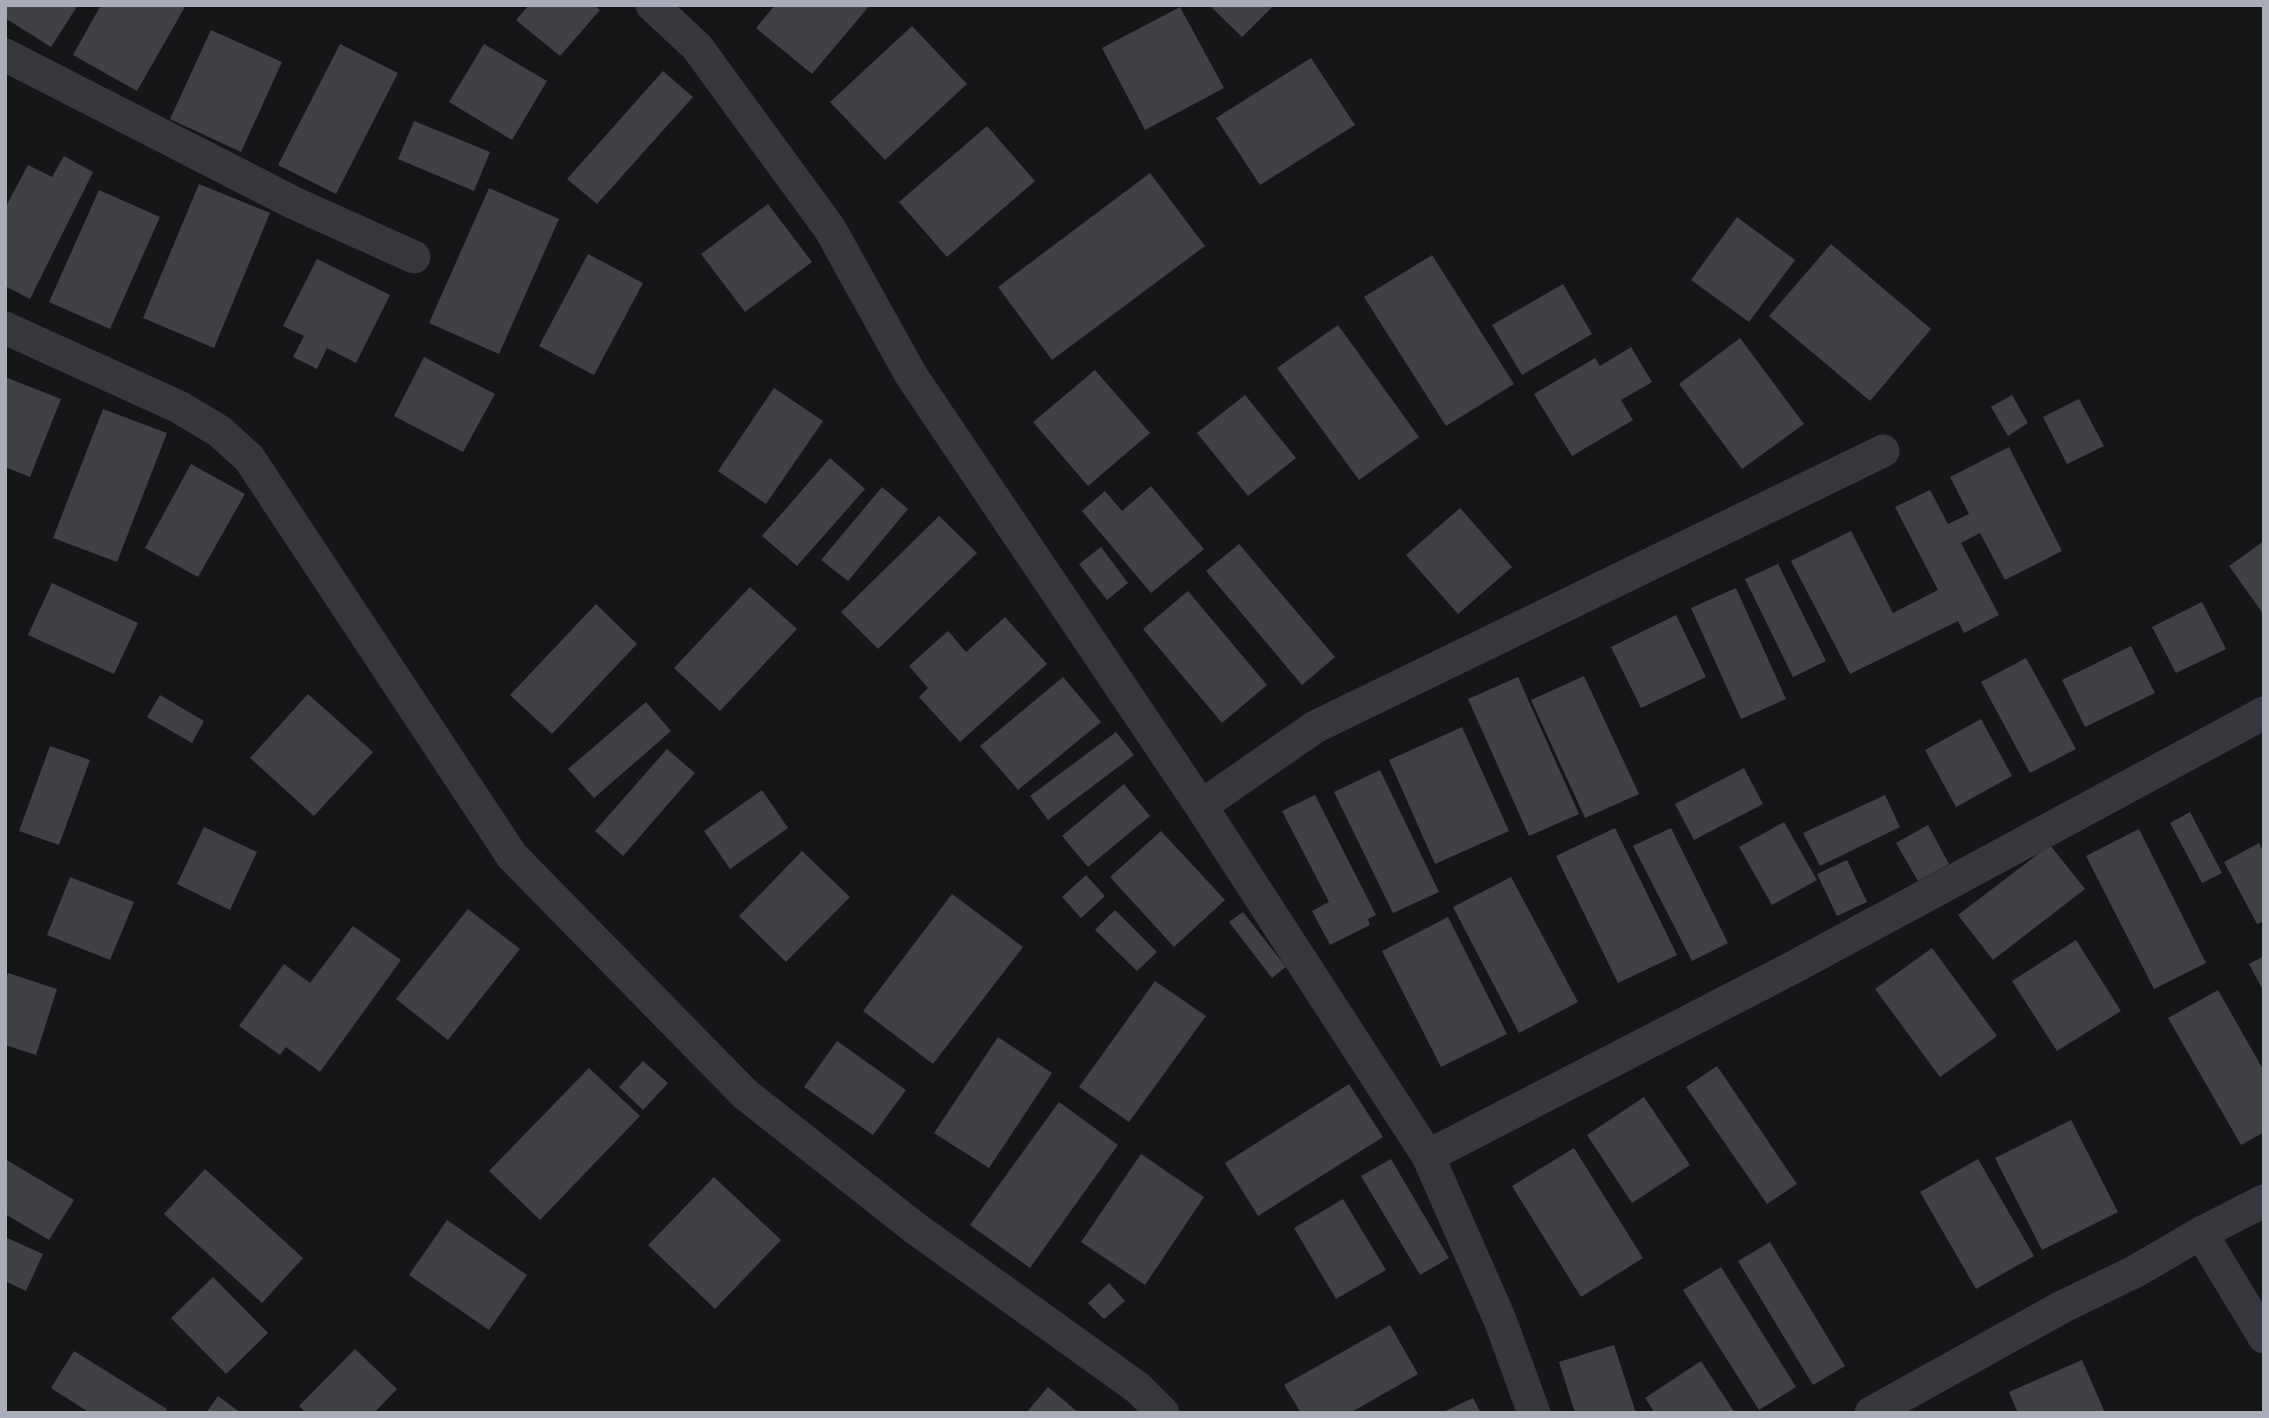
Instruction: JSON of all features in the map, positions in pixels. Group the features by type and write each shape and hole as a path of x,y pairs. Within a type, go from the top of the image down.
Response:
{"street":[{"path":"652,5 696,47 830,229 911,376 1201,806 1428,1157 1500,1320 1534,1413"},
{"path":"5,55 294,203 414,257"},
{"path":"5,328 179,407 219,431 248,458 512,856 745,1094 915,1228 1139,1388 1163,1413"},
{"path":"1201,806 1315,727 1883,451"},
{"path":"1428,1157 1792,968 2264,713"},
{"path":"1871,1413 2062,1307 2136,1271 2264,1200"},
{"path":"2201,1233 2264,1337"}],"building":[{"path":"5,5 78,5 51,47 5,18"},
{"path":"101,5 186,5 137,91 73,55"},
{"path":"529,5 594,5 600,10 560,56 516,20"},
{"path":"775,5 870,5 812,74 756,28"},
{"path":"1209,5 1274,5 1242,37"},
{"path":"1180,7 1224,88 1145,130 1102,48"},
{"path":"912,26 967,84 885,160 830,102"},
{"path":"211,30 282,62 241,152 170,119"},
{"path":"340,44 398,73 336,194 278,165"},
{"path":"484,44 547,81 512,140 449,102"},
{"path":"1311,58 1355,125 1260,185 1216,118"},
{"path":"663,71 693,97 597,204 567,179"},
{"path":"414,121 490,152 474,191 398,159"},
{"path":"987,126 1035,181 947,257 899,202"},
{"path":"64,156 93,172 30,299 5,286 5,208 28,165 52,177"},
{"path":"1150,173 1205,246 1052,360 998,287"},
{"path":"199,184 270,213 214,348 143,318"},
{"path":"489,188 559,219 499,354 429,323"},
{"path":"99,190 160,217 110,329 49,302"},
{"path":"768,204 812,262 745,312 701,254"},
{"path":"1737,217 1795,260 1749,322 1691,280"},
{"path":"1831,244 1931,329 1870,401 1769,316"},
{"path":"588,254 643,283 594,375 539,346"},
{"path":"1432,255 1514,384 1446,426 1364,297"},
{"path":"317,259 390,295 356,363 327,348 317,369 293,357 304,336 283,326"},
{"path":"1563,284 1592,334 1522,375 1492,325"},
{"path":"1338,325 1419,437 1359,480 1277,368"},
{"path":"1740,338 1804,424 1742,469 1679,384"},
{"path":"1631,347 1652,382 1621,400 1633,420 1572,456 1534,394 1595,358 1600,366"},
{"path":"424,357 495,394 463,452 394,416"},
{"path":"1095,370 1150,433 1088,486 1033,422"},
{"path":"5,377 61,399 30,477 5,467"},
{"path":"774,388 823,421 766,504 718,471"},
{"path":"1245,395 1296,458 1248,496 1197,433"},
{"path":"2012,395 2028,423 2008,436 1991,407"},
{"path":"2079,399 2104,446 2067,464 2043,417"},
{"path":"103,409 167,433 117,562 53,538"},
{"path":"2009,447 2062,551 2005,580 1980,533 1961,543 1999,615 1964,633 1958,621 1850,674 1791,561 1851,531 1893,613 1938,590 1895,507 1930,490 1948,524 1969,514 1950,477"},
{"path":"830,458 865,489 797,566 762,536"},
{"path":"191,464 245,494 198,577 145,548"},
{"path":"1151,486 1204,549 1151,593 1082,511 1105,491 1122,511"},
{"path":"882,487 908,509 848,581 821,560"},
{"path":"1460,508 1512,567 1458,614 1406,555"},
{"path":"939,516 977,553 878,649 841,612"},
{"path":"2264,541 2264,615 2229,566"},
{"path":"1239,544 1335,657 1302,685 1206,571"},
{"path":"1101,547 1128,583 1107,600 1079,564"},
{"path":"1778,564 1826,661 1793,677 1745,579"},
{"path":"52,583 138,623 114,674 28,635"},
{"path":"750,587 797,629 720,711 674,668"},
{"path":"1736,588 1786,699 1741,719 1691,608"},
{"path":"1188,591 1267,685 1222,723 1143,629"},
{"path":"2202,602 2226,649 2176,673 2152,627"},
{"path":"596,604 637,644 552,734 510,695"},
{"path":"1676,615 1706,677 1641,708 1611,647"},
{"path":"1005,617 1047,664 960,742 919,697 928,688 909,666 948,631 966,652"},
{"path":"2131,646 2155,693 2085,727 2062,680"},
{"path":"2026,658 2076,749 2030,773 1981,682"},
{"path":"1584,676 1639,794 1585,818 1531,700"},
{"path":"1063,677 1101,722 1018,790 980,746"},
{"path":"1518,677 1579,814 1529,836 1468,699"},
{"path":"308,694 373,752 314,816 250,758"},
{"path":"160,695 204,721 192,743 147,717"},
{"path":"646,702 671,731 594,798 568,769"},
{"path":"1981,719 2012,776 1956,807 1925,750"},
{"path":"1462,727 1509,831 1435,864 1389,760"},
{"path":"1116,732 1134,755 1048,820 1030,796"},
{"path":"50,746 90,760 59,845 19,831"},
{"path":"667,749 695,773 623,856 595,831"},
{"path":"1744,768 1763,804 1694,840 1675,804"},
{"path":"1380,770 1439,892 1393,913 1334,792"},
{"path":"1124,784 1150,816 1088,867 1062,836"},
{"path":"762,790 788,828 730,869 704,831"},
{"path":"1315,795 1376,915 1368,919 1370,925 1330,945 1312,911 1329,902 1282,811"},
{"path":"1885,795 1900,827 1820,866 1803,833"},
{"path":"2190,812 2222,873 2202,883 2170,823"},
{"path":"1784,822 1817,880 1772,905 1739,847"},
{"path":"1928,825 1949,864 1918,881 1896,843"},
{"path":"204,827 257,852 230,910 177,884"},
{"path":"1615,828 1677,955 1618,983 1556,856"},
{"path":"1671,828 1728,943 1692,961 1633,846"},
{"path":"2139,829 2206,963 2154,989 2086,856"},
{"path":"1161,831 1225,900 1174,947 1110,877"},
{"path":"2259,843 2264,853 2264,921 2257,924 2224,862"},
{"path":"2050,845 2085,889 1993,960 1958,915"},
{"path":"802,851 850,897 786,962 739,916"},
{"path":"1847,860 1867,902 1837,916 1817,874"},
{"path":"1086,875 1105,896 1081,918 1062,897"},
{"path":"70,877 134,902 110,960 47,935"},
{"path":"1511,877 1578,1002 1519,1033 1453,907"},
{"path":"952,894 1023,947 933,1064 863,1011"},
{"path":"468,909 520,949 448,1040 396,999"},
{"path":"1115,910 1157,952 1137,971 1095,930"},
{"path":"1243,912 1286,967 1272,978 1229,922"},
{"path":"1448,917 1507,1034 1441,1067 1382,951"},
{"path":"353,926 401,960 320,1072 286,1047 280,1055 239,1026 284,964 310,983"},
{"path":"2076,940 2121,1011 2057,1051 2012,981"},
{"path":"1932,948 1997,1036 1940,1077 1875,989"},
{"path":"2264,956 2264,992 2249,964"},
{"path":"8,973 57,989 36,1055 5,1045 5,982"},
{"path":"1155,981 1206,1016 1129,1122 1079,1087"},
{"path":"2218,990 2264,1071 2264,1132 2241,1145 2168,1018"},
{"path":"998,1037 1052,1073 989,1168 934,1133"},
{"path":"837,1041 906,1090 873,1135 804,1087"},
{"path":"643,1061 668,1083 643,1110 619,1087"},
{"path":"1717,1066 1797,1184 1767,1204 1686,1087"},
{"path":"589,1068 640,1116 540,1220 489,1171"},
{"path":"1349,1084 1383,1137 1258,1216 1225,1163"},
{"path":"1644,1097 1690,1165 1632,1203 1587,1135"},
{"path":"1059,1102 1118,1145 1030,1268 970,1225"},
{"path":"2071,1120 2118,1212 2042,1250 1995,1158"},
{"path":"1574,1148 1643,1258 1581,1297 1512,1186"},
{"path":"1141,1154 1204,1197 1145,1285 1081,1242"},
{"path":"5,1159 74,1200 49,1240 5,1214"},
{"path":"1391,1159 1449,1258 1420,1275 1361,1176"},
{"path":"1978,1159 2034,1256 1976,1289 1920,1192"},
{"path":"205,1169 303,1258 262,1303 164,1214"},
{"path":"714,1177 781,1240 715,1309 648,1245"},
{"path":"1343,1199 1386,1270 1336,1299 1294,1228"},
{"path":"447,1220 527,1275 489,1330 409,1275"},
{"path":"5,1237 43,1254 26,1291 5,1281"},
{"path":"1770,1242 1845,1366 1813,1385 1738,1261"},
{"path":"1721,1267 1796,1387 1759,1410 1683,1290"},
{"path":"213,1277 268,1333 226,1374 171,1318"},
{"path":"1109,1283 1125,1301 1104,1319 1088,1303"},
{"path":"1390,1325 1418,1374 1350,1413 1301,1413 1284,1385"},
{"path":"1614,1345 1636,1413 1575,1413 1559,1362"},
{"path":"355,1349 397,1389 374,1413 306,1413 299,1406"},
{"path":"74,1351 167,1409 164,1413 90,1413 51,1388"},
{"path":"2082,1360 2105,1413 2018,1413 2009,1392"},
{"path":"1701,1361 1735,1413 1655,1413 1645,1398"},
{"path":"1048,1387 1079,1413 1026,1413"},
{"path":"218,1396 241,1413 206,1413"},
{"path":"1473,1398 1481,1413 1441,1413"}]}
